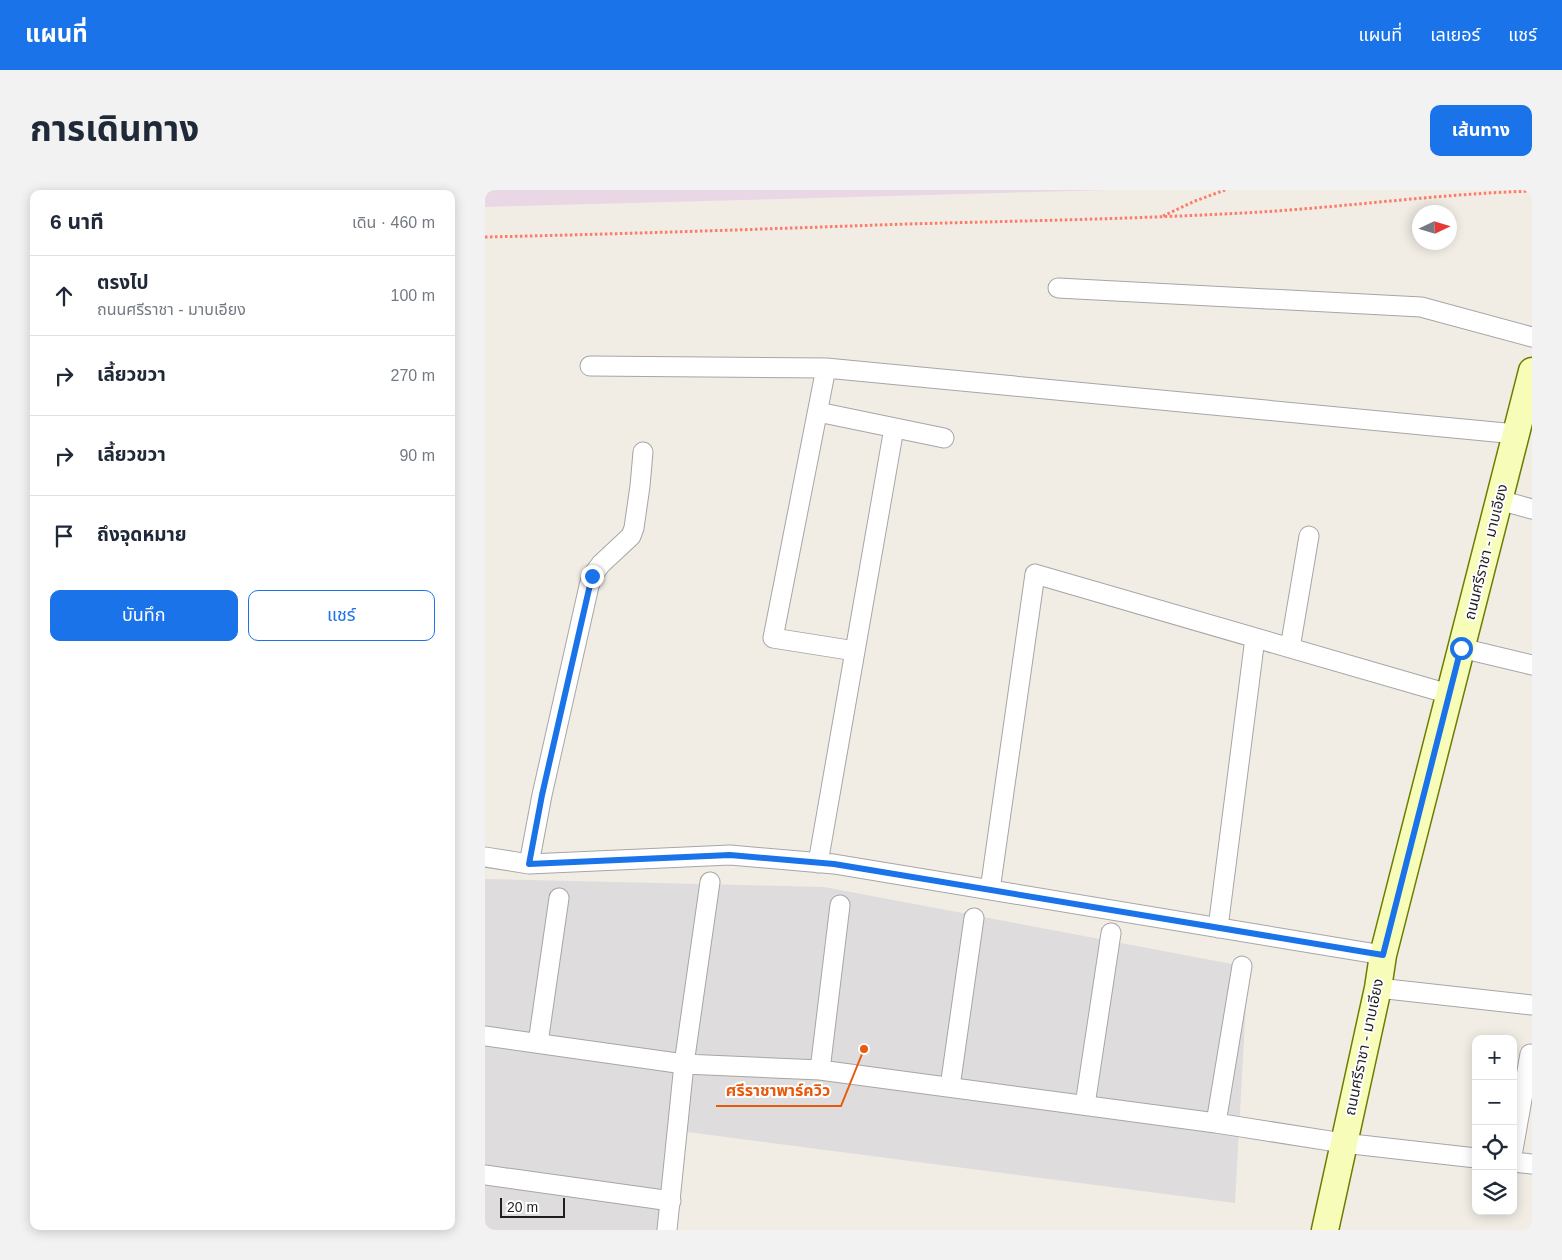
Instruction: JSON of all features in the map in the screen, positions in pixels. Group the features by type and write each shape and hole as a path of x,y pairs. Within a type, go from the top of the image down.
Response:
{"main road":[{"name":"ถนนศรีราชา - มาบเอียง","path":"1325,1230 1378,988 1383,955 1532,375"}],"street":[{"path":"1058,288 1421,307 1532,337"},
{"path":"590,366 826,368 1516,434"},
{"path":"826,368 773,638 855,651"},
{"path":"818,412 944,438"},
{"path":"817,863 893,428"},
{"path":"529,864 542,795 589,586 592,576 601,564 631,536 634,528 643,452"},
{"path":"1499,500 1532,509"},
{"path":"1290,648 1309,536"},
{"path":"990,890 1035,574 1449,694"},
{"path":"1218,928 1255,638"},
{"path":"1461,648 1532,665"},
{"path":"485,857 529,864 730,855 834,864 1383,955"},
{"path":"667,1230 684,1064 710,882"},
{"path":"538,1042 559,898"},
{"path":"820,1070 840,905"},
{"path":"950,1087 974,918"},
{"path":"1085,1105 1111,933"},
{"path":"1216,1123 1242,966"},
{"path":"1378,988 1532,1006"},
{"path":"485,1036 684,1064 820,1070 1216,1123 1343,1143 1472,1158"},
{"path":"1517,1127 1530,1054"},
{"path":"1517,1162 1532,1164"},
{"path":"485,1175 671,1201"}],"path":[{"path":"1160,217 1225,190"},
{"path":"485,236 1160,217 1286,211 1475,193 1532,191"}],"shaded area":[{"path":"485,190 1110,190 485,207"},
{"path":"485,879 824,887 1248,967 1235,1203 687,1132 677,1230 485,1230"}],"place":[{"name":"ศรีราชาพาร์ควิว","path":"864,1049"}],"route":[{"path":"592,576 542,795 529,864 730,855 834,864 1383,955 1461,648"}]}
